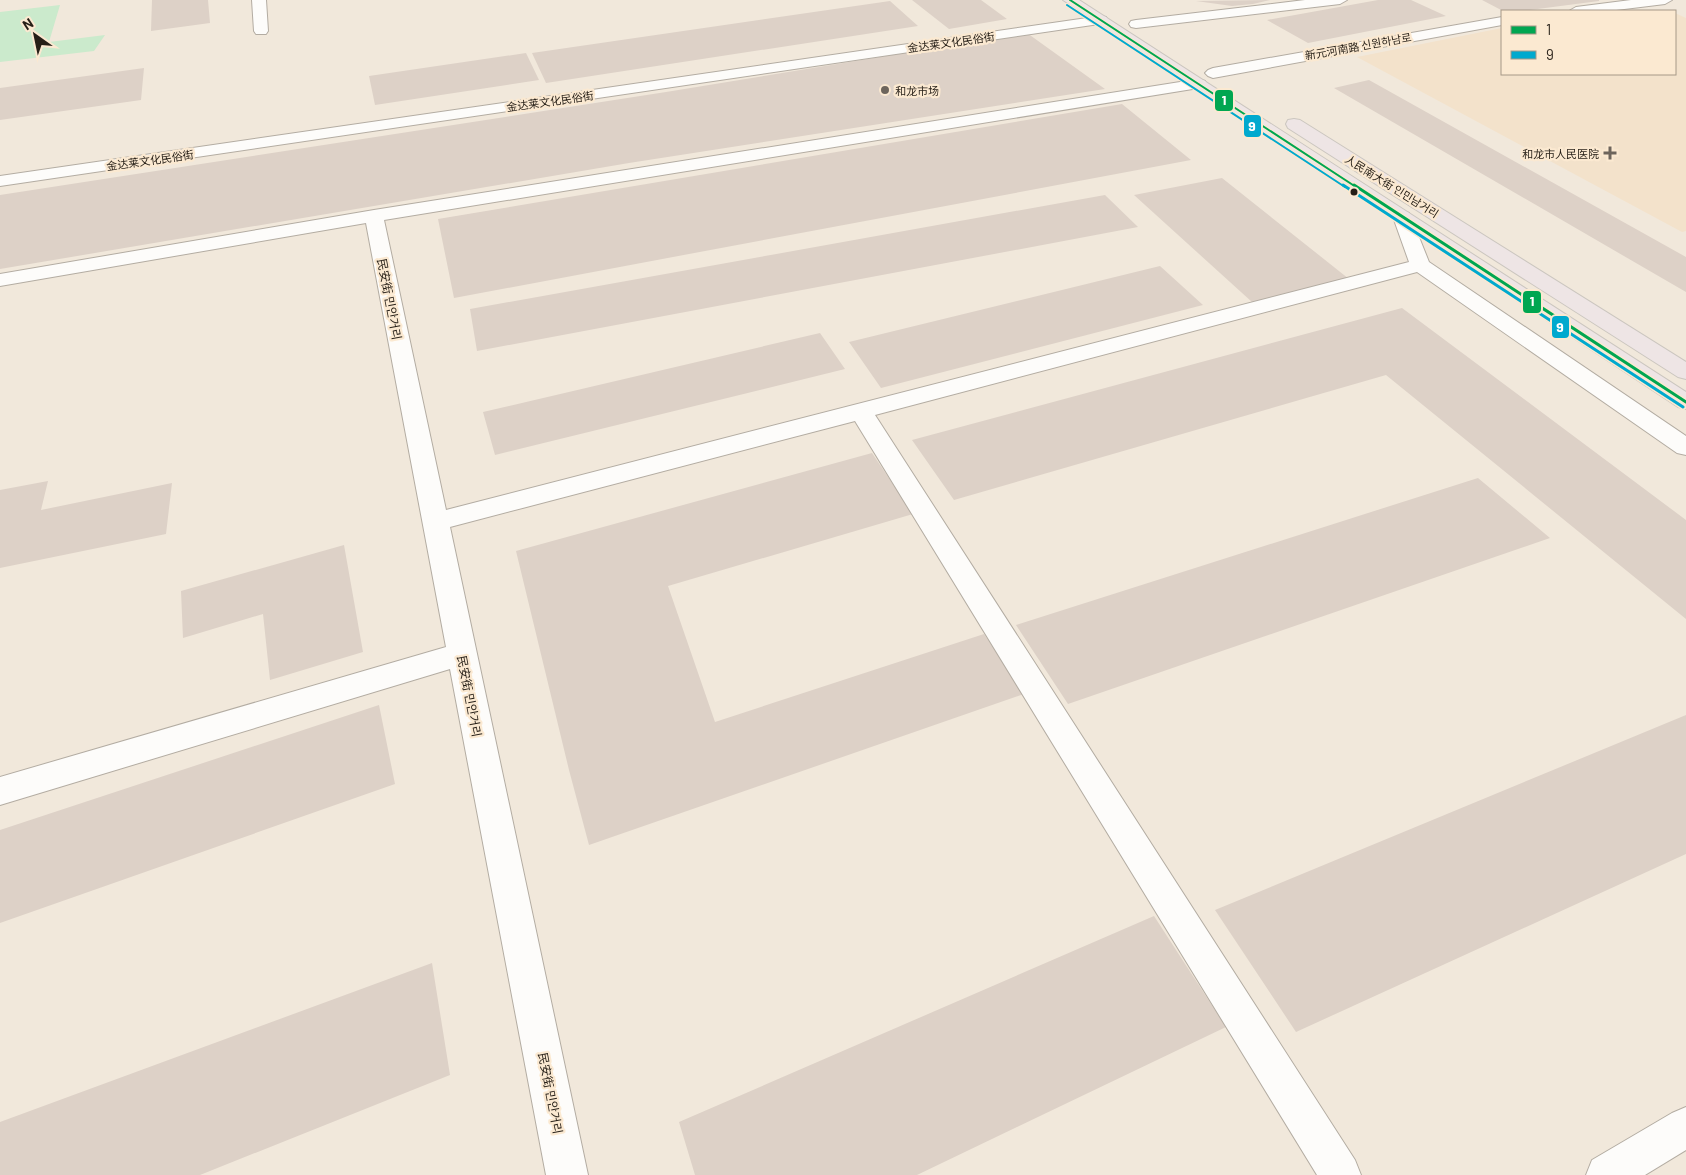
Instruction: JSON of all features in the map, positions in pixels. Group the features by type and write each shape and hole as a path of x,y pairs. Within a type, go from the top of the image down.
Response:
{"main road":[{"name":"人民南大街 인민남거리","path":"1070,0 1101,20 1206,79 1239,89"},
{"name":"人民南大街 인민남거리","path":"1098,0 1136,24 1206,79 1402,217 1686,402"},
{"name":"人民南大街 인민남거리","path":"1281,116 1686,372"}],"street":[{"path":"259,0 261,31"},
{"path":"1136,24 1340,0"},
{"path":"1584,10 1665,0"},
{"name":"金达莱文化民俗街","path":"0,181 1101,20"},
{"name":"新元河南路 신원하남로","path":"0,280 374,216 1206,79 1501,21"},
{"name":"民安街 민안거리","path":"374,216 567,1175"},
{"name":"人民南大街 인민남거리","path":"1402,217 1420,265"},
{"path":"436,522 1420,265 1686,447"},
{"path":"861,412 1340,1175"},
{"path":"0,791 462,654"},
{"path":"1607,1175 1686,1127"}],"shaded area":[{"name":"和龙市人民医院","path":"1676,13 1686,18 1686,231 1682,232 1357,57 1501,28 1501,75 1676,75"}],"green space":[{"path":"60,5 49,42 105,35 94,51 0,62 0,12"}],"building":[{"path":"152,0 208,0 210,23 151,31"},
{"path":"912,0 981,0 1007,19 949,29"},
{"path":"1270,0 1232,6 1196,1"},
{"path":"1378,0 1411,0 1446,16 1308,43 1267,20"},
{"path":"1482,0 1599,0 1530,10 1501,10"},
{"path":"890,1 918,26 546,83 532,53"},
{"path":"1027,33 1105,89 629,163 0,269 0,195 666,92"},
{"path":"526,53 539,80 375,105 369,76"},
{"path":"144,68 141,100 0,120 0,88"},
{"path":"1369,80 1686,257 1686,292 1334,88"},
{"path":"1122,104 1191,160 454,298 438,219"},
{"path":"1222,178 1349,279 1252,302 1134,195"},
{"path":"1105,195 1138,227 477,351 470,309"},
{"path":"1160,266 1203,305 881,388 849,342"},
{"path":"1402,308 1686,520 1686,619 1386,375 954,500 912,440"},
{"path":"820,333 845,369 495,455 483,412"},
{"path":"872,453 913,514 668,586 715,722 984,634 1024,694 589,845 516,551"},
{"path":"1478,478 1550,538 1068,704 1016,625"},
{"path":"48,481 41,510 172,483 166,534 0,568 0,490"},
{"path":"344,545 363,652 270,680 263,614 183,638 181,591"},
{"path":"379,705 395,784 0,923 0,830"},
{"path":"1686,715 1686,854 1296,1032 1215,910"},
{"path":"1154,916 1226,1027 917,1175 695,1175 679,1122"},
{"path":"432,963 450,1075 200,1175 0,1175 0,1122"}],"transit line":[{"name":"1","path":"1070,0 1686,402"},
{"name":"9","path":"1067,5 1683,407"}],"place":[{"name":"和龙市场","path":"885,90"},
{"name":"和龙市人民医院","path":"1610,153"}]}
